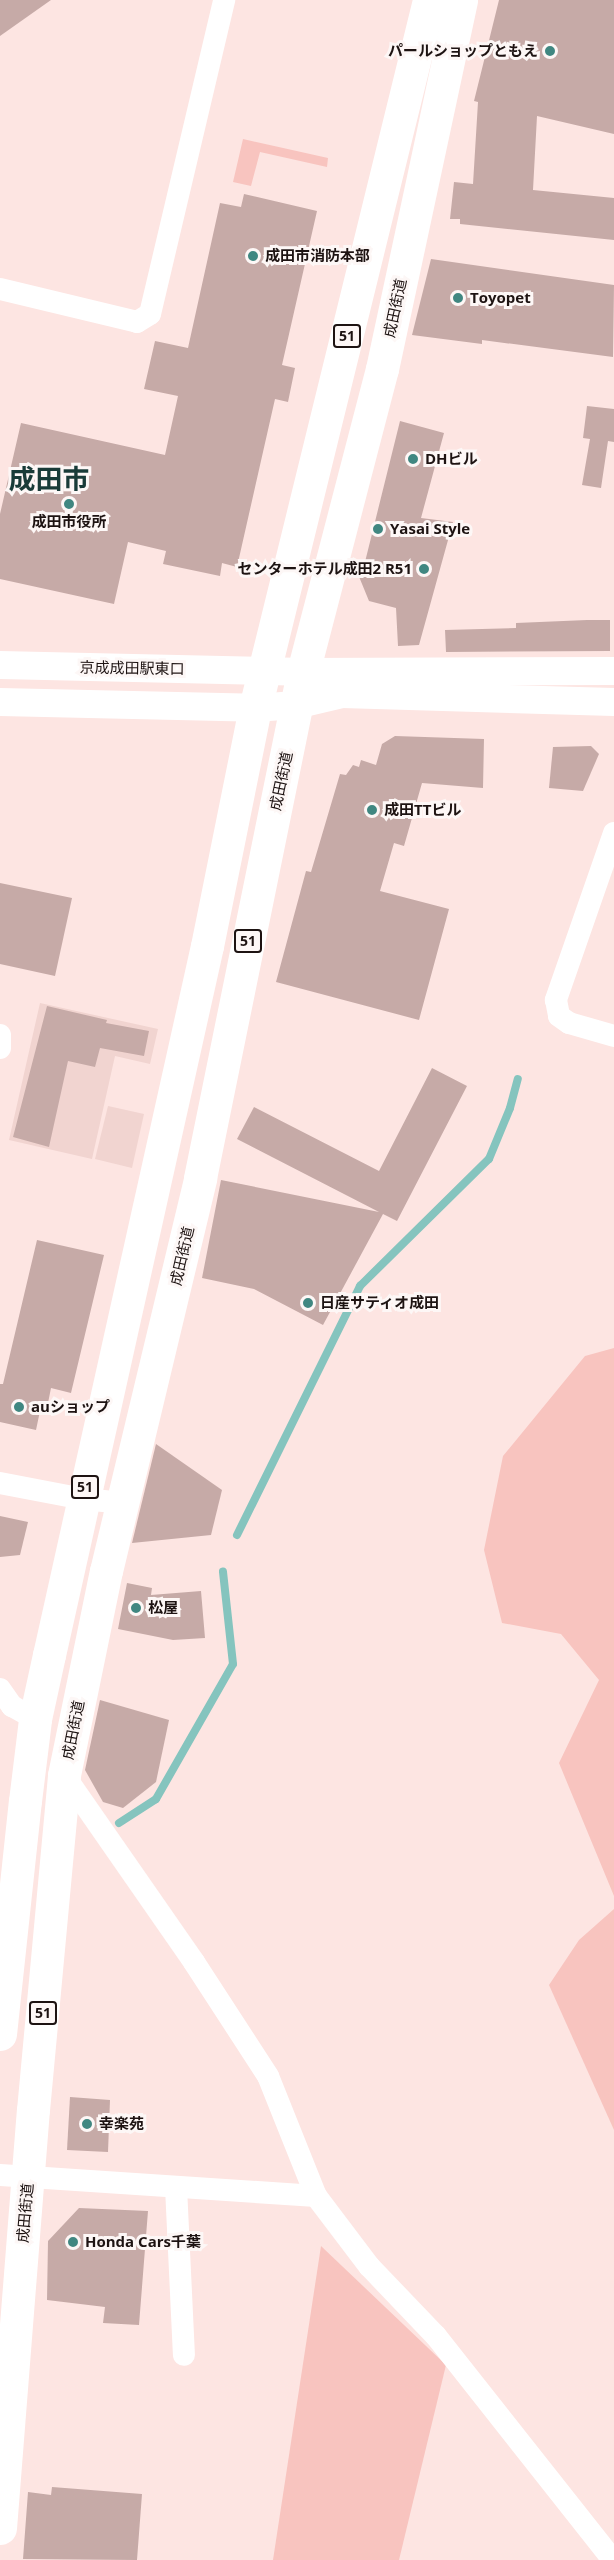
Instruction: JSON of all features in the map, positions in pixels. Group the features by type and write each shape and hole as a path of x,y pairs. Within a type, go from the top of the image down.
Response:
{"highway":[{"name":"51","path":"0,2034 35,1719 207,946 255,708 429,0"},
{"name":"成田街道","path":"0,2528 14,2176 64,1775 106,1571 200,1178 303,672 382,369 461,0"}],"street":[{"path":"0,289 137,322 150,314 224,0"},
{"name":"京成成田駅東口","path":"0,665 265,672 614,671"},
{"path":"0,702 255,708 296,705 342,694 614,702"},
{"path":"614,833 556,1000 559,1016 568,1023 614,1036"},
{"path":"0,1035 0,1048"},
{"path":"0,1483 83,1499 124,1503"},
{"path":"0,1689 12,1706 35,1719"},
{"path":"64,1775 194,1962 268,2076 316,2196 369,2266 436,2336 613,2560"},
{"path":"14,2176 316,2196"},
{"path":"177,2187 184,2355"}],"shaded area":[{"path":"243,139 328,158 327,167 260,152 251,186 233,182"},
{"path":"40,1003 158,1029 150,1064 115,1056 92,1159 9,1140"},
{"path":"108,1106 144,1114 132,1168 95,1159"},
{"path":"614,1348 614,1896 559,1763 599,1680 561,1634 502,1623 484,1550 503,1456 585,1356"},
{"path":"614,1909 614,2130 549,1985 579,1940"},
{"path":"321,2246 446,2365 399,2560 273,2560"}],"building":[{"path":"0,0 51,0 0,36"},
{"path":"499,0 614,0 614,134 537,116 533,190 614,198 614,240 460,224 460,219 450,219 454,182 473,184 478,102 474,101"},
{"path":"244,194 317,211 282,365 295,368 288,402 275,399 237,567 222,563 220,576 163,564 166,551 128,542 114,604 0,579 0,514 21,423 165,455 178,396 144,389 155,341 188,348 220,203 241,207"},
{"path":"431,259 614,285 613,357 482,340 482,344 412,335"},
{"path":"587,406 614,409 614,442 608,441 601,488 582,485 590,439 583,438"},
{"path":"400,421 444,433 421,518 453,522 419,645 398,646 396,608 369,601 353,562 364,566"},
{"path":"610,620 610,651 446,652 445,630 516,628 516,623"},
{"path":"395,736 484,739 483,788 422,783 404,846 394,843 380,891 449,909 419,1020 276,982 306,871 311,872 340,774 346,775 353,765 359,767 361,760 376,765 382,744"},
{"path":"591,746 599,754 583,791 549,788 553,747"},
{"path":"0,883 72,898 55,976 0,964"},
{"path":"47,1006 107,1020 106,1023 149,1031 144,1056 100,1048 95,1067 68,1061 49,1147 13,1137"},
{"path":"432,1068 467,1086 397,1221 383,1214 323,1325 254,1289 202,1278 221,1180 379,1212 237,1139 254,1107 379,1171"},
{"path":"37,1240 104,1255 71,1393 51,1388 46,1413 40,1411 36,1430 0,1422 0,1384 3,1384"},
{"path":"156,1444 222,1490 211,1535 132,1543"},
{"path":"0,1516 28,1522 20,1555 0,1557"},
{"path":"127,1583 152,1588 151,1595 201,1591 205,1638 173,1640 118,1629"},
{"path":"100,1700 169,1720 156,1782 123,1808 103,1802 85,1770"},
{"path":"70,2097 110,2100 108,2152 67,2150"},
{"path":"79,2208 148,2211 139,2325 103,2323 105,2307 47,2300 48,2241"},
{"path":"52,2487 142,2494 137,2560 23,2559 28,2492 51,2495"}],"waterway":[{"path":"237,1535 360,1286 489,1159 510,1108 518,1079"},
{"path":"119,1823 156,1799 233,1664 223,1572"}],"place":[{"name":"パールショップともえ","path":"550,51"},
{"name":"成田市消防本部","path":"253,256"},
{"name":"Toyopet","path":"458,298"},
{"name":"DHビル","path":"413,459"},
{"name":"成田市役所","path":"69,504"},
{"name":"Yasai Style","path":"378,529"},
{"name":"センターホテル成田2 R51","path":"424,569"},
{"name":"成田TTビル","path":"372,810"},
{"name":"日産サティオ成田","path":"308,1303"},
{"name":"auショップ","path":"19,1407"},
{"name":"松屋","path":"136,1608"},
{"name":"幸楽苑","path":"87,2124"},
{"name":"Honda Cars千葉","path":"73,2242"}],"district":[{"name":"成田市","path":"49,479"}]}
